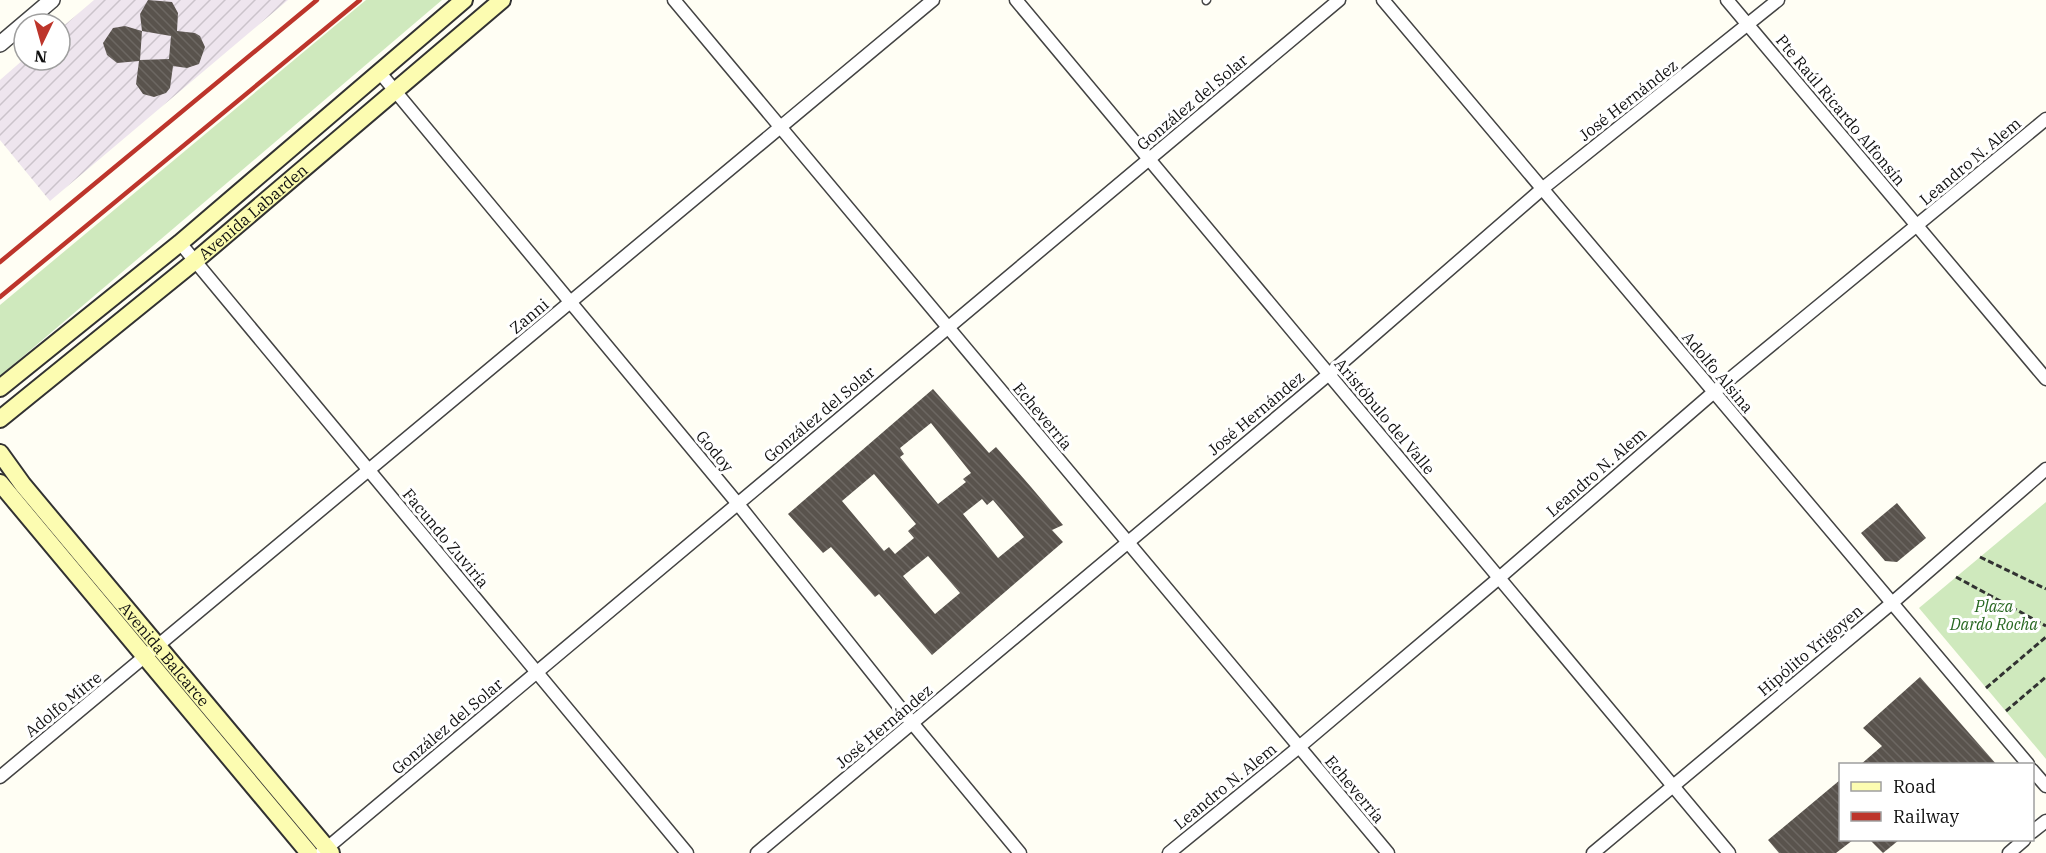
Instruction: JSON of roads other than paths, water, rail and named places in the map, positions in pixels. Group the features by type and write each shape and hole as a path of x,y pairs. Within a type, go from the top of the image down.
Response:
{"main road":[{"name":"Avenida Labarden","path":"0,388 180,243 381,74 464,0"},
{"name":"Avenida Labarden","path":"0,419 195,261 502,0"},
{"name":"Avenida Balcarce","path":"0,453 309,853"},
{"name":"Avenida Balcarce","path":"0,483 326,851"}],"street":[{"path":"0,43 52,0"},
{"name":"Echeverría","path":"674,0 1388,853"},
{"name":"Zanni","path":"152,652 933,0"},
{"name":"Aristóbulo del Valle","path":"1016,0 1729,853"},
{"name":"González del Solar","path":"326,851 536,672 1339,0"},
{"name":"Adolfo Alsina","path":"1383,0 2026,763"},
{"name":"Pte Raúl Ricardo Alfonsín","path":"1727,0 2046,379"},
{"name":"José Hernández","path":"757,853 913,724 1126,541 1329,374 1542,189 1749,26 1778,0"},
{"name":"Godoy","path":"381,74 738,504 913,724 1020,853"},
{"name":"Leandro N. Alem","path":"1169,853 1499,578 1714,392 2046,119"},
{"name":"Facundo Zuviría","path":"180,243 687,853"},
{"name":"Hipólito Yrigoyen","path":"1593,853 1892,603 2046,469"},
{"name":"Adolfo Mitre","path":"0,777 152,652"},
{"path":"2034,772 2046,786"},
{"path":"2034,830 2046,820"},
{"path":"2009,853 2023,841"}],"railway":[{"path":"0,262 317,0"},
{"path":"0,297 360,0"}],"park label":[{"name":"Plaza Dardo Rocha","path":"1994,615"}]}
